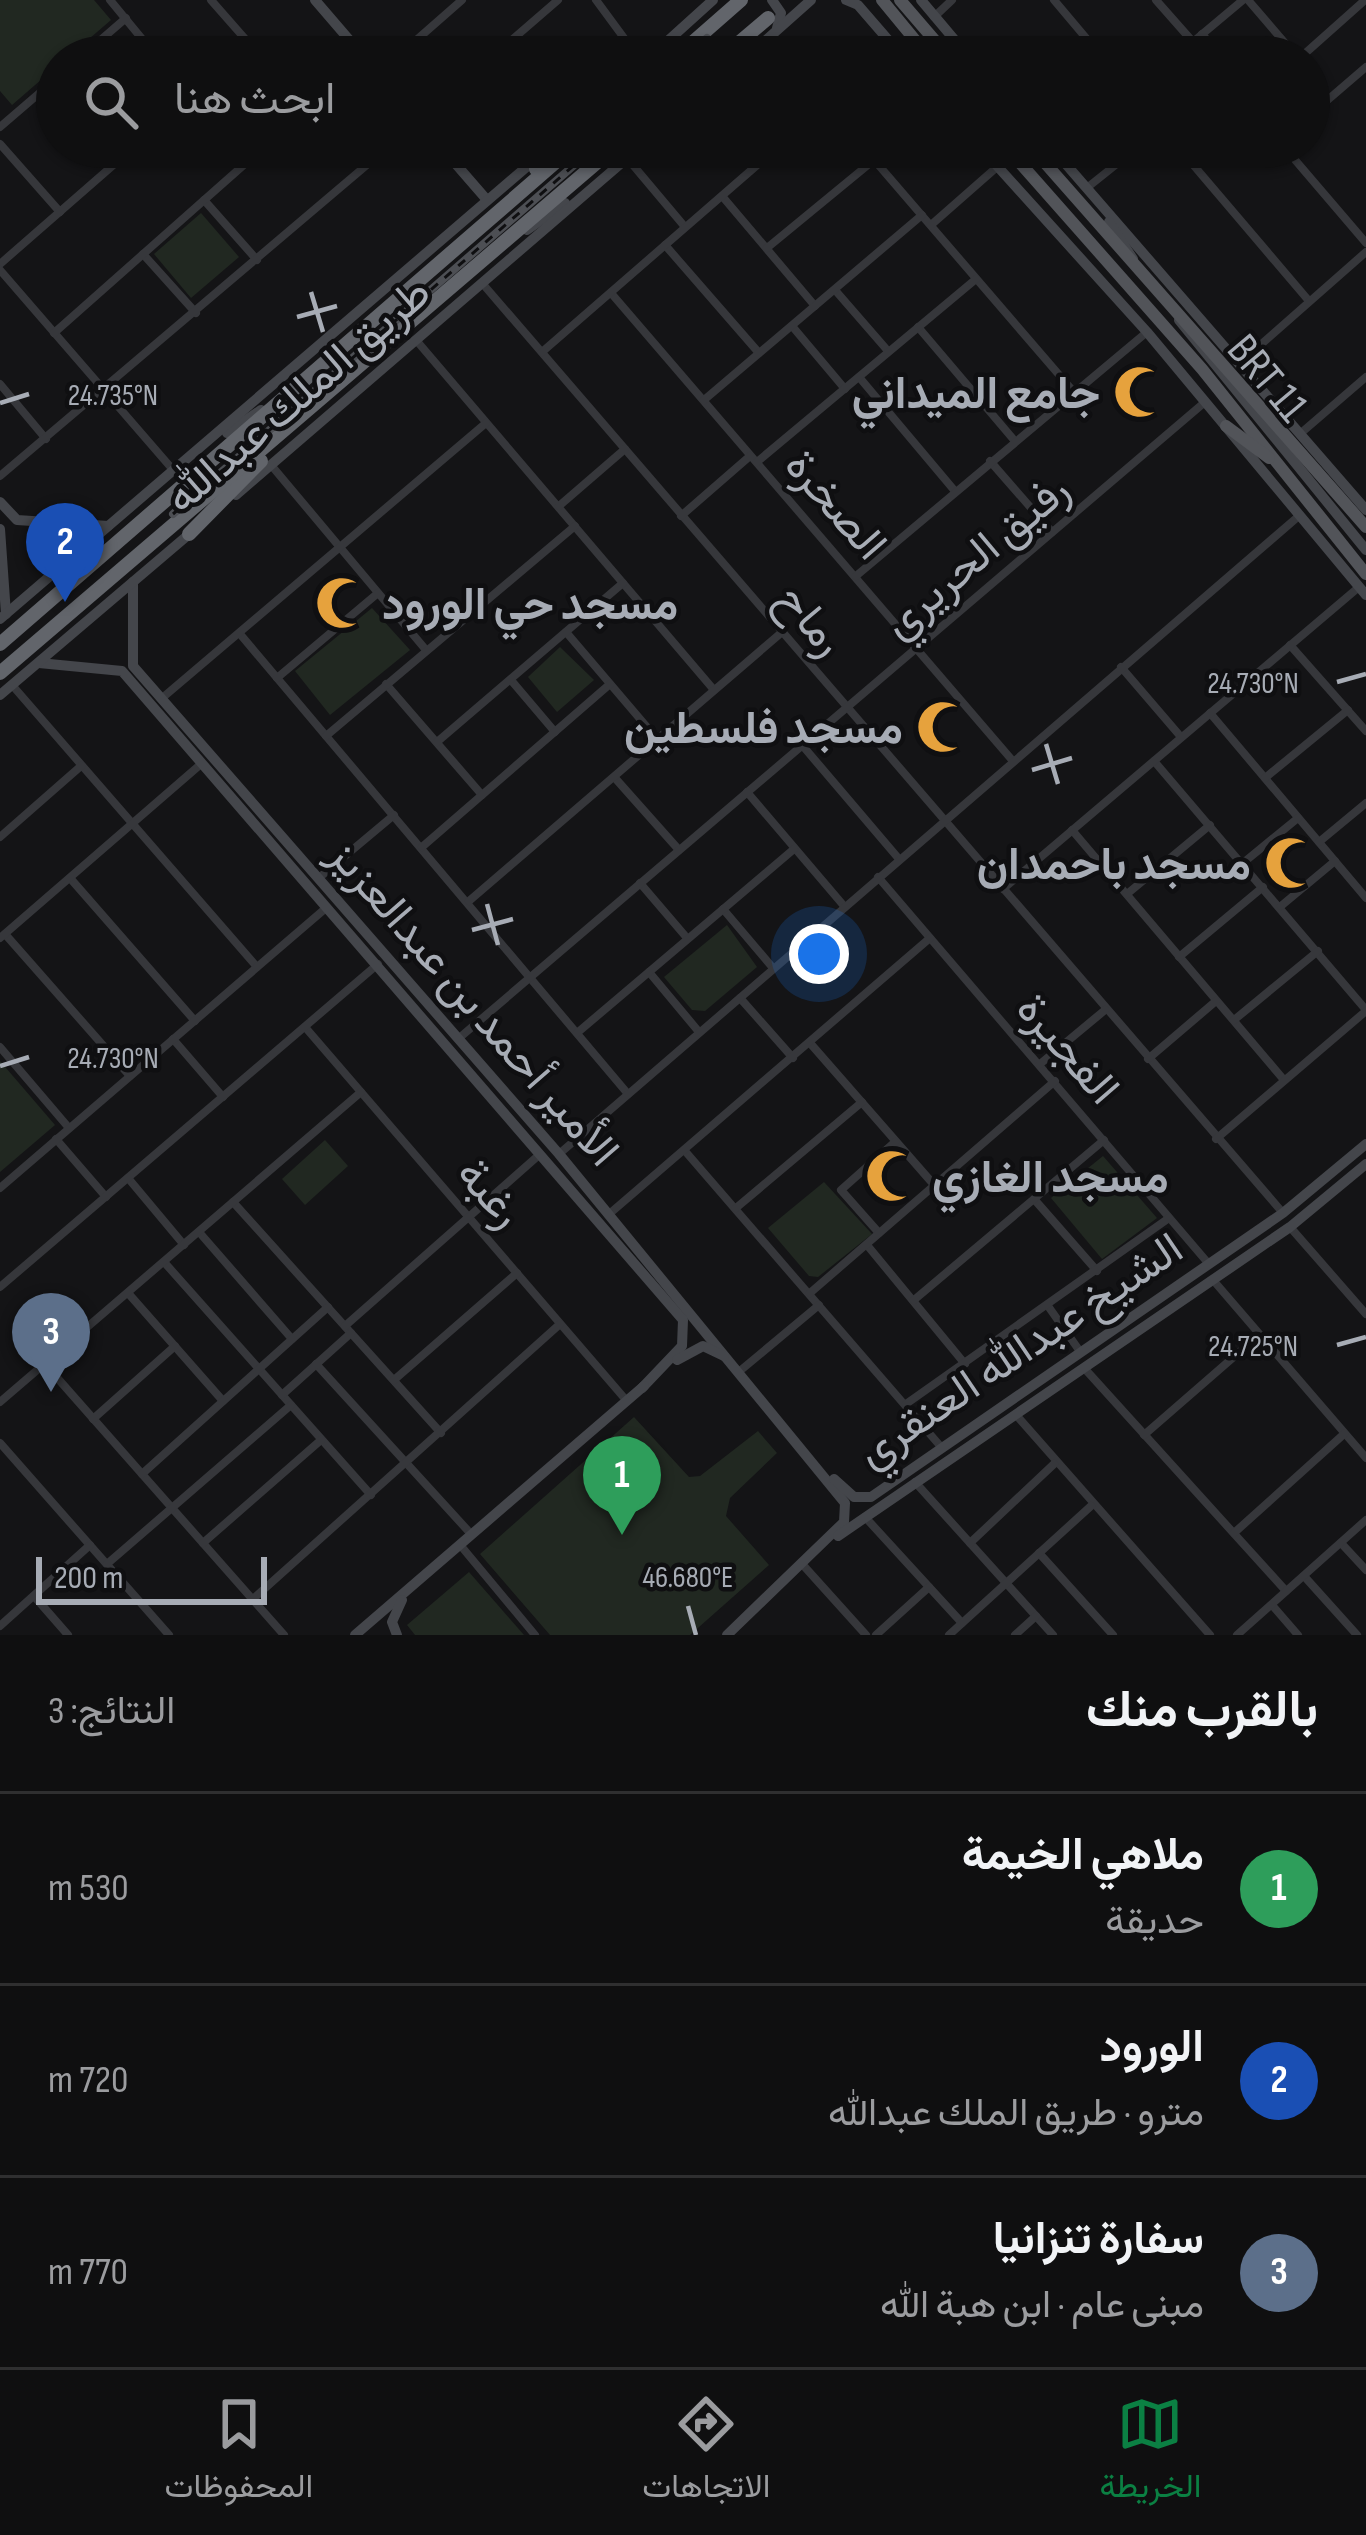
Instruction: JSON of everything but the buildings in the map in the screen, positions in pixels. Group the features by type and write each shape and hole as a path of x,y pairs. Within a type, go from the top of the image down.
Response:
{"highway":[{"path":"700,36 741,0"},
{"path":"747,36 768,18"},
{"path":"468,239 534,168"},
{"name":"طريق الملك عبدالله","path":"0,644 549,168"},
{"name":"طريق الملك عبدالله","path":"0,673 488,254 604,168"},
{"path":"189,534 311,406"}],"main road":[{"path":"882,0 911,36"},
{"path":"900,0 932,36"},
{"path":"1024,168 1311,503 1364,586"},
{"path":"1050,168 1366,527"},
{"path":"1226,426 1280,465"}],"street":[{"path":"110,0 140,36"},
{"path":"212,0 243,36"},
{"path":"315,0 346,36"},
{"path":"421,36 462,0"},
{"path":"516,36 558,0"},
{"path":"596,0 623,36"},
{"path":"771,36 782,23 772,0"},
{"path":"772,36 812,0"},
{"path":"773,36 824,0"},
{"path":"846,0 872,20"},
{"path":"921,0 951,36"},
{"path":"934,17 952,0"},
{"path":"1054,0 1084,36"},
{"path":"1156,0 1188,36"},
{"path":"1200,36 1246,0 1279,36"},
{"path":"1323,36 1365,0"},
{"path":"861,1 886,36"},
{"path":"673,36 710,2"},
{"path":"105,36 126,18"},
{"path":"1330,98 1366,67"},
{"path":"0,128 36,96"},
{"path":"0,144 60,212"},
{"path":"109,168 0,267 174,471"},
{"path":"54,333 239,168"},
{"path":"0,476 364,168"},
{"path":"459,168 487,200"},
{"path":"3,616 527,168"},
{"name":"طريق الملك عبدالله","path":"0,695 482,283 608,168"},
{"path":"633,168 685,227"},
{"path":"542,352 754,168"},
{"path":"767,248 864,168"},
{"path":"881,168 1072,391"},
{"path":"931,224 996,168"},
{"path":"998,168 1147,332 1364,586 1002,889"},
{"path":"1067,168 1127,244 1132,259"},
{"path":"1070,168 1364,506"},
{"path":"1088,187 1112,168"},
{"path":"1200,168 1309,301"},
{"path":"1241,362 1366,248 1301,168"},
{"path":"722,196 815,307"},
{"path":"204,200 257,260"},
{"path":"704,400 922,215"},
{"path":"665,245 759,353"},
{"path":"143,254 196,313"},
{"path":"681,516 845,389 976,278"},
{"name":"رماح","path":"482,283 1283,1213"},
{"path":"836,290 888,351"},
{"name":"الصخرة","path":"610,292 1012,760"},
{"name":"BRT 11","path":"1168,301 1188,336 1366,551"},
{"path":"792,326 845,389"},
{"path":"917,327 1014,440"},
{"path":"856,576 1147,332"},
{"path":"416,340 714,690"},
{"path":"859,377 954,490"},
{"path":"1300,433 1366,377"},
{"path":"2,390 46,439"},
{"path":"191,456 289,392"},
{"name":"رفيق الحريري","path":"458,1039 1205,402"},
{"path":"161,699 486,423"},
{"path":"559,506 625,449"},
{"path":"990,461 1052,532"},
{"path":"271,465 426,650"},
{"path":"0,502 17,520 109,526"},
{"name":"BRT 11","path":"1311,503 1366,551"},
{"path":"559,1154 1300,515"},
{"path":"326,736 575,526"},
{"path":"0,529 3,616"},
{"name":"الأمير أحمد بن عبدالعزيز","path":"133,582 133,666 559,1154 686,1328 682,1346 641,1388"},
{"path":"437,742 623,583"},
{"path":"277,678 378,593"},
{"path":"566,632 658,740"},
{"path":"469,901 781,633"},
{"path":"240,634 628,1094"},
{"path":"1290,645 1366,731"},
{"name":"الأمير أحمد بن عبدالعزيز","path":"39,663 122,671 539,1155 604,1219 736,1365 810,1456"},
{"path":"1121,667 1181,736"},
{"path":"512,680 555,732"},
{"path":"386,684 482,795"},
{"path":"422,847 610,684"},
{"path":"12,685 257,967"},
{"path":"1265,778 1348,710"},
{"path":"1210,713 1366,898"},
{"path":"802,746 899,859"},
{"path":"1154,761 1366,1011 1216,1139"},
{"path":"130,1076 2,936 201,764"},
{"path":"0,837 81,766"},
{"path":"615,778 679,850"},
{"path":"747,792 844,906"},
{"path":"1319,842 1366,803"},
{"path":"320,878 394,815"},
{"path":"1243,863 1298,818"},
{"path":"1127,894 1210,825"},
{"path":"1072,830 1284,1080"},
{"path":"577,1034 794,849"},
{"path":"1281,907 1335,861"},
{"name":"الفجيرة","path":"878,877 1208,1263"},
{"path":"70,878 194,1021"},
{"path":"640,883 687,938"},
{"path":"1180,957 1263,887"},
{"path":"0,1188 326,908"},
{"path":"723,909 773,968"},
{"path":"604,1219 930,938"},
{"path":"1234,1020 1318,951"},
{"path":"0,1287 388,956"},
{"path":"649,972 699,1033"},
{"path":"740,998 793,1058"},
{"path":"1148,1059 1216,1000"},
{"path":"1040,1064 1105,1010"},
{"path":"424,1022 434,1012"},
{"name":"رغبة","path":"305,1027 626,1400"},
{"path":"173,1040 223,1096"},
{"path":"810,1043 935,1186"},
{"path":"0,1047 69,1128"},
{"path":"810,1293 1055,1081"},
{"path":"0,1402 362,1092"},
{"path":"736,1208 862,1102"},
{"path":"56,1139 106,1197"},
{"path":"914,1300 1104,1140"},
{"path":"880,1234 841,1190 896,1142"},
{"name":"الشيخ عبدالله العنقري","path":"735,1632 817,1552 915,1482 976,1424 1283,1213 1366,1144"},
{"path":"685,1150 947,1449"},
{"path":"282,1395 539,1155"},
{"name":"الشيخ عبدالله العنقري","path":"810,1456 860,1498 871,1497 947,1449 1017,1416 1290,1226 1365,1167"},
{"path":"128,1178 184,1245"},
{"path":"1034,1199 1097,1271"},
{"path":"233,1202 441,1432"},
{"path":"906,1404 1169,1218"},
{"path":"1290,1226 1366,1314"},
{"path":"199,1232 292,1339"},
{"path":"867,1245 965,1364"},
{"path":"164,1262 371,1495"},
{"path":"394,1380 517,1273"},
{"path":"1214,1280 1366,1458"},
{"path":"128,1293 223,1401"},
{"path":"356,1635 641,1388 699,1347 736,1365 819,1305"},
{"path":"1048,1306 1079,1350"},
{"path":"142,1474 328,1307"},
{"path":"253,1599 560,1324"},
{"path":"1144,1435 1258,1335"},
{"path":"93,1419 175,1346"},
{"path":"44,1364 284,1635"},
{"path":"316,1364 472,1536"},
{"path":"1085,1369 1286,1592"},
{"path":"107,1564 291,1405"},
{"path":"1017,1416 1091,1506 1210,1635"},
{"path":"976,1424 968,1437 987,1433"},
{"path":"1234,1534 1344,1434"},
{"path":"203,1543 321,1440"},
{"path":"2,1449 169,1635"},
{"name":"الشيخ عبدالله العنقري","path":"810,1456 848,1514 817,1552"},
{"path":"970,1543 1054,1464"},
{"path":"915,1482 1053,1635"},
{"path":"949,1635 1091,1506"},
{"path":"865,1517 962,1623"},
{"path":"1237,1635 1366,1520"},
{"path":"1341,1543 1366,1570"},
{"path":"0,1626 90,1546"},
{"path":"461,1546 535,1635"},
{"path":"1039,1553 1113,1635"},
{"path":"803,1565 866,1635"},
{"path":"1304,1576 1358,1635"},
{"path":"876,1635 929,1587"},
{"path":"397,1635 392,1622 406,1592"},
{"path":"34,1596 68,1635"},
{"path":"1271,1605 1298,1635"},
{"path":"1015,1635 1036,1616"}],"shaded area":[{"path":"0,0 94,0 111,20 92,36 36,36 36,84 12,105 0,91"},
{"path":"201,213 239,257 191,298 154,254"},
{"path":"372,608 410,650 330,715 295,671"},
{"path":"560,647 594,680 557,712 528,677"},
{"path":"727,925 757,967 705,1011 692,1010 664,977"},
{"path":"0,1061 55,1125 0,1172"},
{"path":"325,1140 348,1166 305,1205 282,1179"},
{"path":"1103,1156 1157,1218 1102,1259 1051,1198"},
{"path":"824,1182 872,1234 818,1277 809,1276 768,1228"},
{"path":"634,1417 689,1477 700,1476 758,1431 777,1453 730,1498 726,1516 769,1565 690,1635 550,1635 480,1554"},
{"path":"469,1572 524,1635 415,1635 407,1625"}],"railway":[{"path":"173,514 571,168"}],"place":[{"name":"جامع الميداني","path":"1140,392"},
{"name":"الورود","path":"65,602"},
{"name":"مسجد حي الورود","path":"342,603"},
{"name":"مسجد فلسطين","path":"943,727"},
{"name":"مسجد باحمدان","path":"1291,863"},
{"name":"مسجد الغازي","path":"892,1176"},
{"name":"سفارة تنزانيا","path":"51,1392"},
{"name":"ملاهي الخيمة","path":"622,1535"}]}
